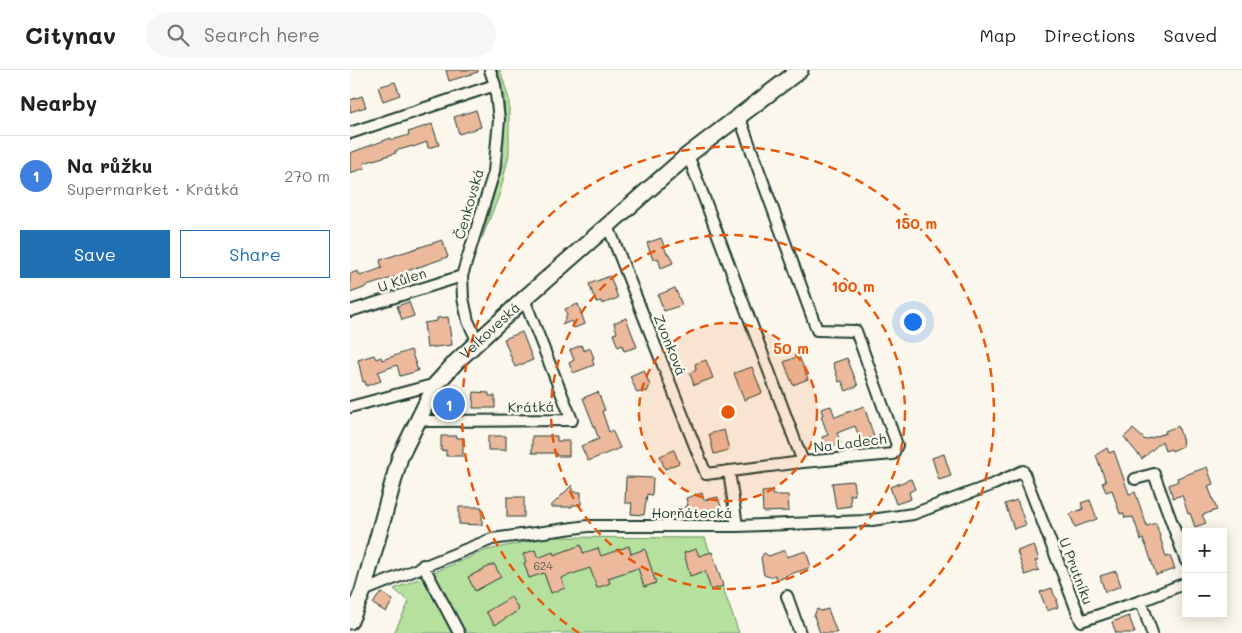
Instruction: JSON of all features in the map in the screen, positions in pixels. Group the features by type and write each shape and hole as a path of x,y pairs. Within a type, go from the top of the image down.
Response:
{"street":[{"name":"Čenkovská","path":"478,342 468,321 463,298 462,276 494,172 499,120 495,85 490,70"},
{"name":"Velkoveská","path":"350,621 363,590 400,457 436,384 524,299 688,155 800,70"},
{"path":"350,132 495,85"},
{"name":"Na Ladech","path":"688,155 803,462 894,454 897,445 856,331 817,330 739,116"},
{"name":"Zvonková","path":"608,226 706,474 729,471"},
{"name":"U Kůlen","path":"350,312 462,276"},
{"name":"Krátká","path":"420,417 429,421 572,420 524,299"},
{"path":"350,407 436,384"},
{"path":"737,526 729,471 803,462"},
{"name":"Horňátecká","path":"363,590 492,539 588,526 737,526 865,521 913,514 994,484 1023,471"},
{"name":"U Prutníku","path":"1023,471 1081,621 1141,601 1182,585"},
{"path":"1135,479 1154,474 1182,550"},
{"path":"423,565 459,633"},
{"path":"787,596 800,633"},
{"path":"1141,601 1152,633"}],"green space":[{"path":"496,70 500,70 509,99 509,154 500,193 482,238 503,163 504,97"},
{"path":"549,537 705,538 739,633 394,633 409,602 394,589 487,550"}],"building":[{"path":"446,70 478,70 478,72 449,81"},
{"path":"395,82 400,95 383,101 378,87"},
{"path":"362,96 366,107 350,112 350,100"},
{"path":"476,110 481,127 459,134 454,117"},
{"path":"432,124 439,145 428,148 427,142 395,151 396,153 364,163 365,168 350,173 350,153 391,138 392,140 409,135 408,132"},
{"path":"661,238 667,254 669,254 673,263 661,268 658,258 653,260 647,243"},
{"path":"442,240 448,257 350,293 350,274 358,271 360,276 382,268 380,260"},
{"path":"610,276 618,298 602,304 601,301 596,302 589,284"},
{"path":"675,288 682,305 664,311 658,295"},
{"path":"409,302 414,316 402,320 397,306"},
{"path":"578,304 585,324 574,328 571,321 562,325 567,315 565,309"},
{"path":"448,317 452,345 427,348 424,323 437,321 437,318"},
{"path":"626,318 637,347 624,351 622,345 618,347 613,334 617,333 614,323"},
{"path":"522,332 533,360 515,367 504,339"},
{"path":"581,345 584,351 590,348 594,358 592,359 594,365 573,373 569,363 574,360 570,350"},
{"path":"411,350 418,371 400,376 397,365 378,372 381,381 366,386 365,381 363,382 358,360 374,355 376,359 381,357 382,360"},
{"path":"799,356 808,379 793,385 784,362"},
{"path":"847,358 858,386 846,391 842,381 839,382 833,363"},
{"path":"706,360 713,378 694,385 690,374 696,370 695,364"},
{"path":"752,367 762,393 744,400 734,373"},
{"path":"644,370 650,385 647,392 637,393 630,376"},
{"path":"474,392 489,393 489,396 495,396 495,408 473,408"},
{"path":"598,392 605,410 602,411 609,432 612,430 620,448 588,461 581,446 599,439 583,398"},
{"path":"448,394 454,398 457,409 454,414 440,408"},
{"path":"831,406 835,417 864,406 874,437 861,442 855,426 837,433 841,443 826,449 822,437 828,435 821,416 823,415 821,409"},
{"path":"1178,426 1183,446 1172,451 1171,449 1165,451 1162,441 1142,459 1124,437 1133,429 1145,440 1166,433 1165,431"},
{"path":"724,430 729,450 714,454 709,434"},
{"path":"441,436 463,438 463,456 446,456 446,450 441,451"},
{"path":"488,436 506,436 506,450 488,450"},
{"path":"532,436 557,436 557,441 569,441 569,456 556,456 556,453 532,453"},
{"path":"1107,448 1109,453 1114,451 1129,494 1135,492 1147,526 1156,523 1166,557 1170,556 1175,569 1156,575 1147,548 1143,539 1141,540 1133,517 1125,518 1123,513 1120,514 1112,490 1106,492 1102,483 1106,482 1096,455"},
{"path":"674,450 679,463 665,469 660,456"},
{"path":"944,454 951,476 939,480 932,458"},
{"path":"1207,467 1213,484 1208,486 1217,510 1202,515 1206,523 1195,527 1190,513 1188,514 1182,495 1173,498 1169,485 1178,481 1177,478"},
{"path":"626,477 653,478 652,495 647,494 644,515 631,514 632,503 625,503"},
{"path":"911,479 915,489 909,492 911,499 896,504 890,487"},
{"path":"853,481 855,495 850,495 851,506 836,508 832,483"},
{"path":"572,485 572,492 581,492 581,505 550,507"},
{"path":"772,491 772,495 788,495 789,511 763,512 762,492"},
{"path":"702,493 704,500 718,497 722,510 684,519 681,508 688,506 686,498"},
{"path":"507,497 524,497 524,517 507,517"},
{"path":"1017,500 1026,525 1014,529 1005,504"},
{"path":"1090,500 1097,519 1075,527 1070,514 1083,509 1081,503"},
{"path":"459,507 482,507 482,525 459,524"},
{"path":"581,545 583,553 598,548 601,556 629,546 631,554 645,549 656,583 644,587 638,568 608,578 610,583 597,588 590,568 561,578 565,588 551,593 544,573 529,578 523,554 535,550 538,558 553,552 554,555"},
{"path":"1034,545 1039,560 1035,561 1039,570 1025,575 1017,551"},
{"path":"696,549 699,556 712,552 723,586 711,590 705,571 690,576 684,553"},
{"path":"785,550 787,557 806,551 811,567 777,580 775,575 770,577 764,575 761,558 764,553 769,556"},
{"path":"494,564 501,577 475,591 468,577"},
{"path":"1116,571 1121,586 1105,592 1100,576"},
{"path":"1052,588 1058,600 1056,601 1058,607 1047,611 1040,592"},
{"path":"382,593 393,600 386,612 373,604"},
{"path":"511,597 519,610 495,625 486,612"},
{"path":"817,609 821,611 828,609 837,633 820,633 814,616"},
{"path":"1129,616 1135,633 1116,633 1112,622"}],"place":[{"name":"Na růžku","path":"449,404"}]}
